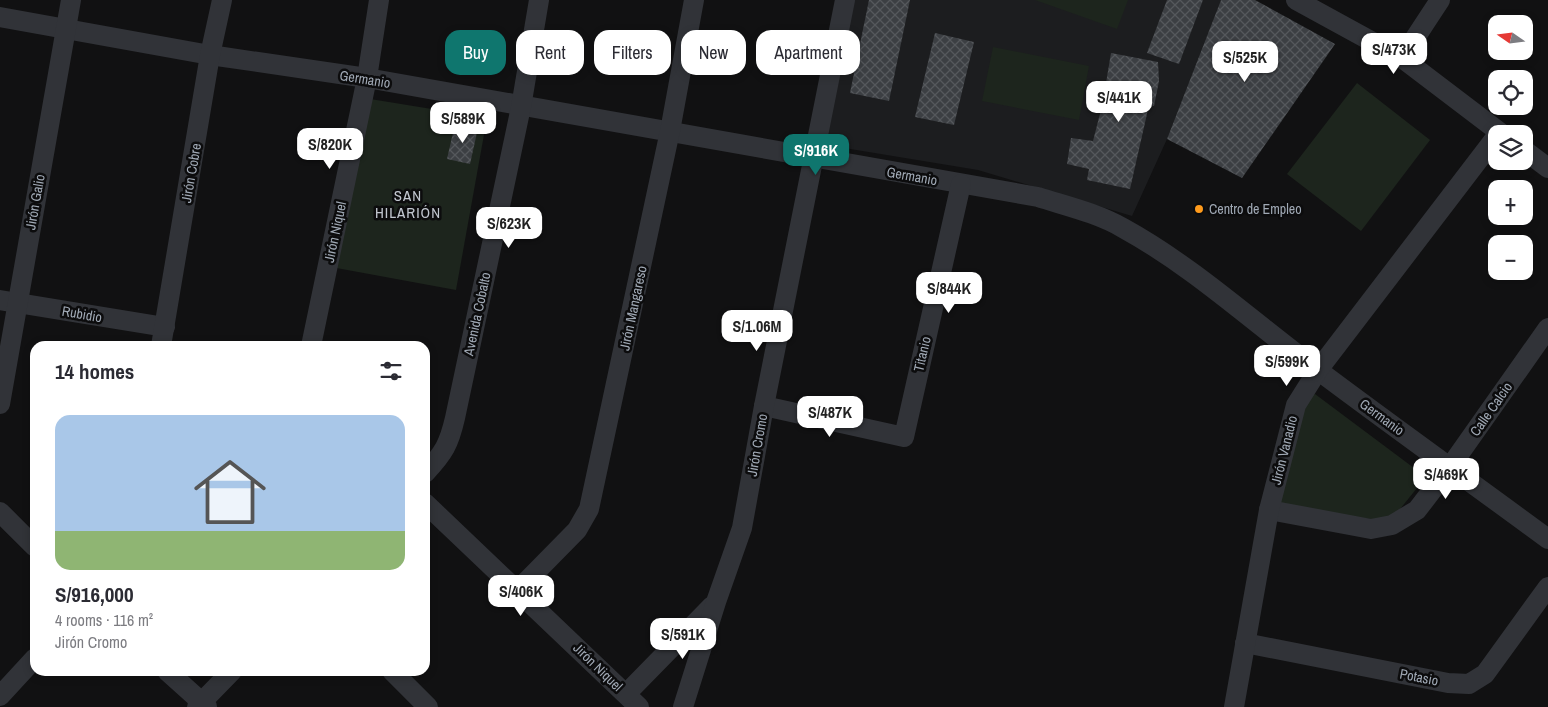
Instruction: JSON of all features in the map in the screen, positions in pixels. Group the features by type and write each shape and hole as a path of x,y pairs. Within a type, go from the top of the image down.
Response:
{"street":[{"name":"Jirón Galio","path":"0,404 8,301 71,0"},
{"name":"Jirón Cobre","path":"163,337 210,55 222,0"},
{"name":"Jirón Niquel","path":"312,341 367,78 379,0"},
{"name":"Avenida Cobalto","path":"430,468 440,457 449,441 522,106 539,0"},
{"name":"Jirón Mangareso","path":"518,590 577,530 589,510 670,131 694,0"},
{"name":"Jirón Cromo","path":"683,707 716,602 742,528 764,406 845,0"},
{"path":"1296,0 1402,58 1488,125"},
{"path":"1402,58 1440,0"},
{"name":"Germanio","path":"0,18 210,55 367,78 670,131 1038,197 1079,210 1122,227 1159,250 1208,285 1318,370 1548,539"},
{"name":"Jirón Vanadio","path":"1234,707 1269,510 1296,405 1318,370 1488,148"},
{"path":"1533,157 1548,168"},
{"name":"Titanio","path":"764,406 904,437 961,184"},
{"name":"Rubidio","path":"8,301 163,337"},
{"name":"Calle Calcio","path":"1269,510 1371,529 1392,525 1417,510 1450,467 1548,328"},
{"name":"Jirón Niquel","path":"430,508 633,700"},
{"path":"0,512 30,542"},
{"name":"Potasio","path":"1245,642 1448,683 1468,684 1485,674 1548,587"},
{"path":"633,700 716,602"},
{"path":"0,696 30,663"},
{"path":"172,676 202,705 228,676"},
{"path":"397,676 428,707"}],"shaded area":[{"path":"848,0 1221,0 1167,139 1132,216 978,170 820,144 833,75 860,75 860,30 842,30"},
{"path":"1035,0 1128,0 1117,29"},
{"path":"993,47 1089,66 1079,120 982,101"},
{"path":"1357,83 1430,140 1361,231 1287,174"},
{"path":"358,97 487,118 456,290 331,267"},
{"path":"1315,394 1426,477 1396,514 1379,520 1264,506 1302,400"}],"building":[{"path":"869,0 910,0 889,101 850,93 854,75 860,75 860,44"},
{"path":"1167,0 1203,0 1179,64 1147,53"},
{"path":"1221,0 1255,0 1335,44 1242,178 1167,139"},
{"path":"935,33 974,42 954,125 915,117"},
{"path":"1111,53 1158,62 1159,81 1154,106 1149,105 1130,189 1087,180 1089,169 1067,164 1071,138 1093,141 1104,98 1112,99 1114,94 1106,83"},
{"path":"455,124 478,128 470,164 447,159"}],"place":[{"name":"Centro de Empleo","path":"1199,209"}],"district":[{"name":"SAN HILARIÓN","path":"408,204"}]}
